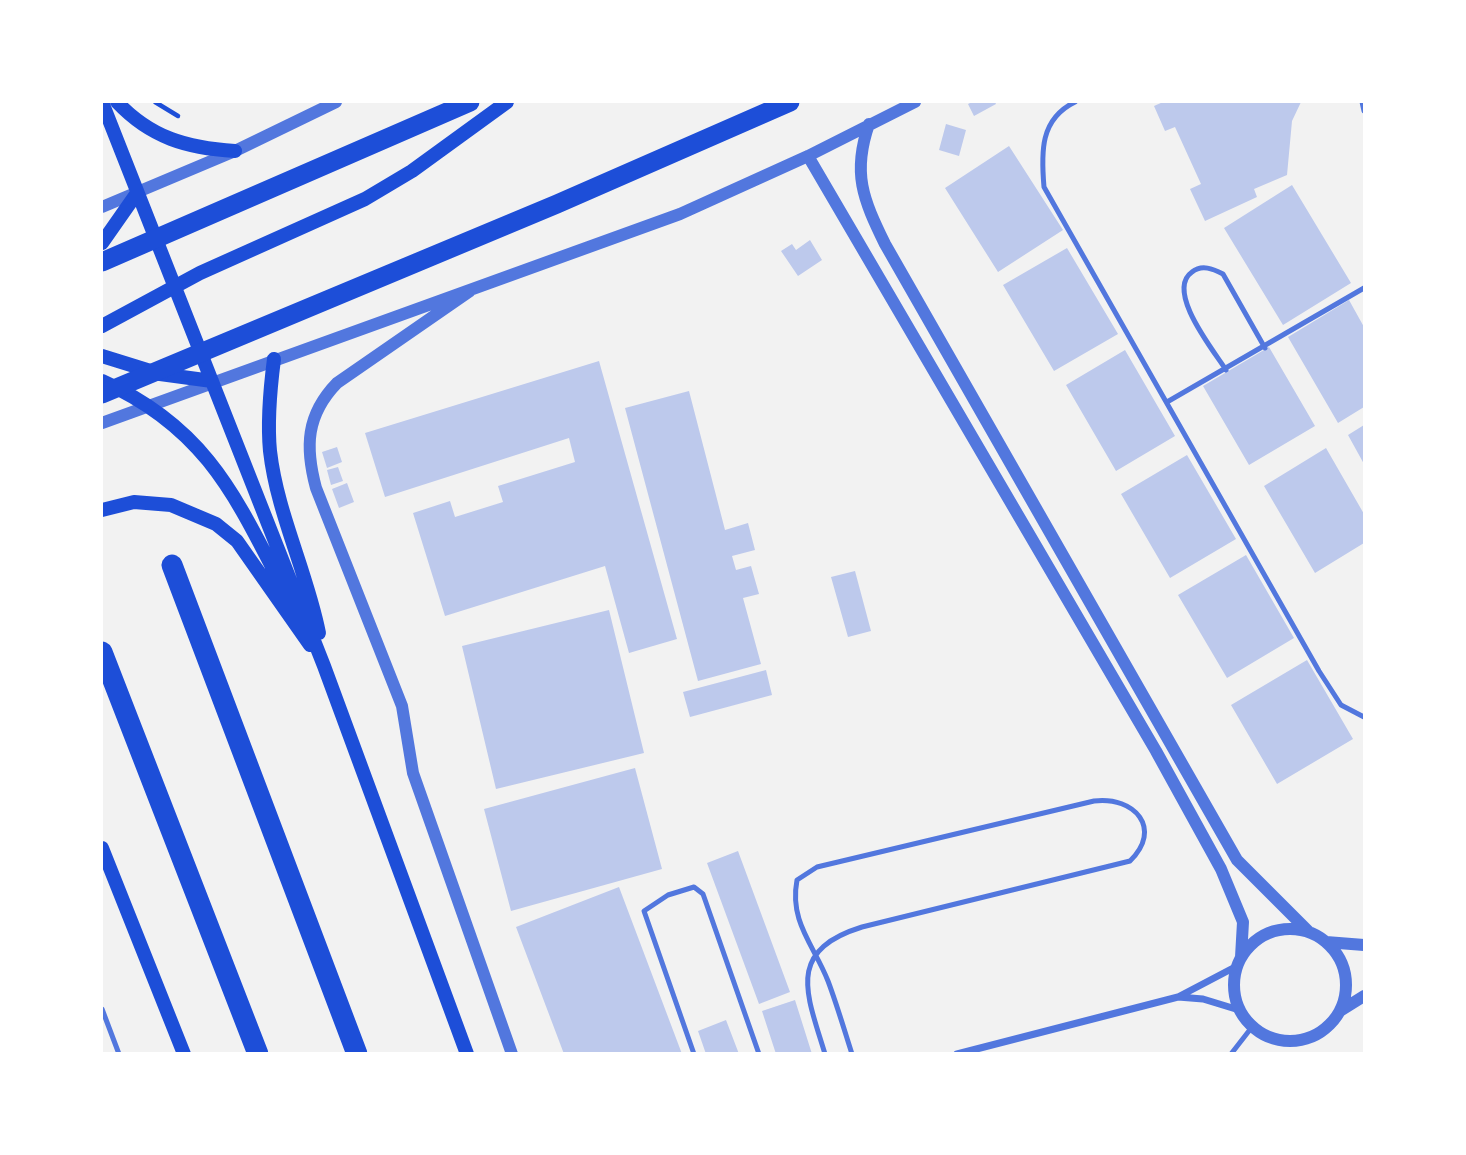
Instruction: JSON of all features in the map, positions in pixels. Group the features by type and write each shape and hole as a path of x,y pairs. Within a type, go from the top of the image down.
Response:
{"highway":[{"path":"102,262 470,102"},
{"path":"102,394 557,204 790,102"},
{"path":"172,565 357,1054"},
{"path":"102,652 258,1054"}],"main road":[{"path":"102,102 324,666 467,1049"},
{"path":"117,102 153,133 174,142 235,150"},
{"path":"102,326 174,287 365,199 412,171 507,102"},
{"path":"102,243 137,193"},
{"path":"102,356 160,374 212,381"},
{"path":"274,359 268,421 270,453 280,497 313,601 324,666"},
{"path":"102,381 147,405 180,430 216,467 324,666"},
{"path":"102,510 134,502 171,505 216,524 237,541 324,666"},
{"path":"102,848 184,1054"}],"street":[{"path":"102,206 235,150 336,102"},
{"path":"102,424 212,381 680,214 808,156 915,102"},
{"path":"869,124 859,151 859,180 885,244 1237,860 1339,957 1345,974 1346,993 1340,1011"},
{"path":"808,156 1156,751 1221,869 1243,922 1234,981 1239,1010 1252,1027 1264,1035 1285,1042 1307,1039 1326,1028 1340,1011 1364,996"},
{"path":"470,291 337,383 322,398 313,417 309,461 316,488 402,706 413,773 512,1054"},
{"path":"957,1054 1178,997 1239,962 1253,942 1270,932 1288,928 1308,930"},
{"path":"1326,942 1364,945"},
{"path":"1178,997 1203,999 1239,1010"}],"lane":[{"path":"1074,102 1058,110 1040,149 1044,187 1320,671 1342,705 1364,717"},
{"path":"1362,102 1364,111"},
{"path":"1226,370 1188,310 1184,290 1186,277 1194,270 1202,267 1223,274 1265,348"},
{"path":"1167,402 1265,348 1364,288"},
{"path":"825,1054 805,988 813,956 830,941 862,927 1130,861 1141,850 1144,836 1141,820 1132,806 1112,799 1094,801 817,867 797,880 794,894 799,919 813,956 827,978 852,1054"},
{"path":"694,1054 644,911 668,895 694,887 703,894 759,1054"},
{"path":"102,1009 119,1054"},
{"path":"1231,1054 1252,1027"}],"path":[{"path":"155,102 184,120"}],"building":[{"path":"1163,102 1301,102 1292,121 1287,175 1254,189 1257,197 1205,221 1190,189 1201,184 1175,127 1165,131 1154,106"},
{"path":"968,104 996,104 974,116"},
{"path":"946,124 966,130 959,156 939,150"},
{"path":"1009,146 1063,230 998,272 945,188"},
{"path":"1292,185 1351,283 1283,325 1224,228"},
{"path":"810,240 822,260 798,276 781,251 792,244 796,250"},
{"path":"1067,248 1118,334 1054,371 1003,285"},
{"path":"1349,300 1364,327 1364,407 1338,423 1288,337"},
{"path":"1269,347 1315,426 1249,465 1203,386"},
{"path":"1125,350 1175,436 1116,471 1066,385"},
{"path":"599,361 677,639 629,653 605,566 445,616 413,513 450,501 455,517 503,502 498,486 575,462 569,438 385,497 365,433"},
{"path":"689,391 725,530 748,523 755,550 732,556 736,570 751,566 759,594 743,598 761,664 698,681 625,408"},
{"path":"1364,425 1364,464 1348,435"},
{"path":"337,447 342,462 327,468 322,452"},
{"path":"1326,448 1364,514 1364,543 1315,573 1264,486"},
{"path":"1187,455 1236,539 1170,578 1121,494"},
{"path":"338,467 343,481 331,485 327,470"},
{"path":"347,483 354,502 339,508 332,489"},
{"path":"1246,555 1294,638 1227,678 1178,595"},
{"path":"855,571 871,631 848,637 831,577"},
{"path":"609,610 644,753 496,789 462,646"},
{"path":"1307,660 1353,739 1277,784 1231,705"},
{"path":"766,670 772,695 690,717 683,692"},
{"path":"635,768 662,869 511,911 484,809"},
{"path":"738,851 790,992 759,1004 707,863"},
{"path":"619,887 682,1054 564,1054 516,927"},
{"path":"795,1000 812,1054 776,1054 762,1011"},
{"path":"726,1020 739,1054 706,1054 698,1031"}]}
